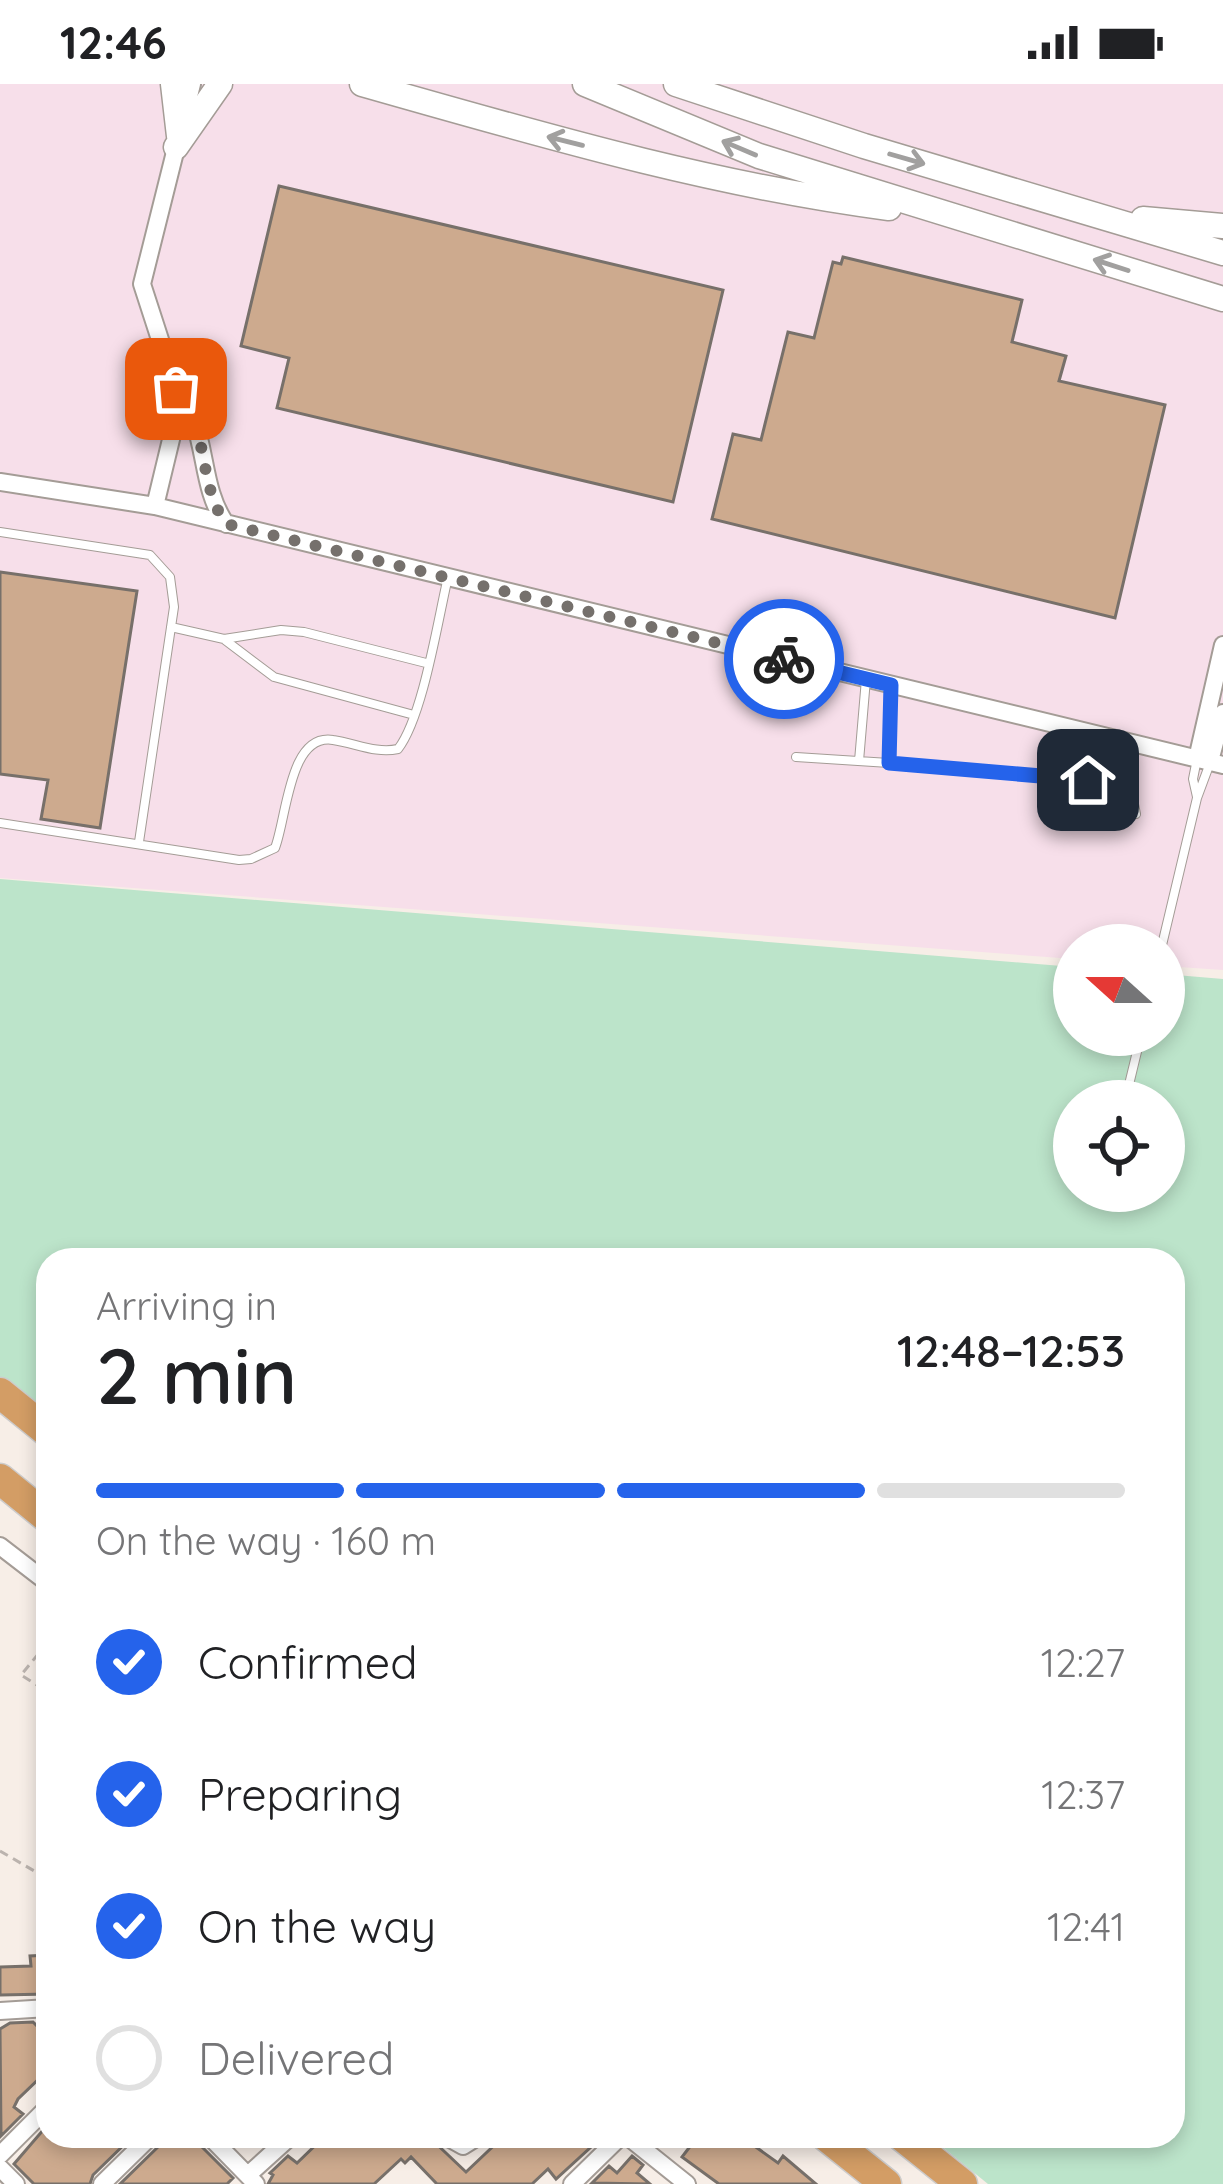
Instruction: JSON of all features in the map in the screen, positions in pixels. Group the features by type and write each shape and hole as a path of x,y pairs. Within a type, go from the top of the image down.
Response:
{"highway":[{"path":"0,1393 36,1422"},
{"path":"0,1412 36,1440"},
{"path":"0,1479 36,1508"},
{"path":"0,1489 36,1510"},
{"path":"841,2148 886,2184"},
{"path":"917,2148 962,2184"}],"main road":[{"path":"173,84 177,142"},
{"path":"177,142 220,84"},
{"path":"362,84 566,142 691,170 816,196 968,218"},
{"path":"585,84 759,157 1223,299"},
{"path":"676,84 1223,253"},
{"path":"1111,218 1223,226"}],"street":[{"path":"155,506 175,427 176,389 142,284 192,84"},
{"path":"176,389 202,444 211,497 226,524"},
{"path":"0,482 155,506 1210,762"},
{"path":"1210,762 1223,645"},
{"path":"1210,762 1223,713"},
{"path":"0,1546 36,1573"},
{"path":"0,2011 36,2009"},
{"path":"0,2155 36,2119"},
{"path":"102,2184 140,2148"},
{"path":"221,2148 252,2180 280,2148"},
{"path":"572,2184 611,2148"},
{"path":"640,2148 687,2184"},
{"path":"0,2168 16,2184"}],"lane":[{"path":"0,532 150,555 163,566 173,590 171,628 139,842"},
{"path":"0,823 239,860 263,855 275,848 296,765 307,746 327,738 380,750 398,749 414,715 448,577"},
{"path":"171,628 224,639 281,630 304,632 427,663"},
{"path":"224,639 274,676 414,715"},
{"path":"859,761 866,679"},
{"path":"889,763 891,685"},
{"path":"796,757 1100,779 1131,790 1136,814"},
{"path":"1167,924 1197,798 1192,779 1210,762"}],"path":[{"path":"36,1657 21,1675 36,1684"},
{"path":"0,1851 36,1872"}],"shaded area":[{"path":"0,84 1223,84 1223,970 1185,967 1185,924 1053,924 1053,957 0,878"}],"green space":[{"path":"0,879 1053,965 1053,1056 1185,1056 1185,976 1223,979 1223,2184 988,2184 944,2148 1185,2148 1185,1248 36,1248 36,1407 0,1377"}],"building":[{"path":"279,186 723,290 673,502 277,408 289,358 241,346"},
{"path":"843,257 1022,300 1012,342 1066,356 1059,381 1165,405 1115,618 712,519 733,434 761,440 788,332 814,338 833,262 841,264"},
{"path":"0,572 137,591 100,828 41,819 48,780 0,774"},
{"path":"30,1956 36,1956 36,1994 0,1995 0,1967 31,1966"},
{"path":"10,2023 36,2025 36,2082 14,2107 23,2114 1,2136 0,2029"},
{"path":"36,2138 36,2148 121,2148 90,2184 34,2184 14,2164"},
{"path":"157,2148 203,2148 233,2178 227,2184 120,2184"},
{"path":"313,2148 441,2148 466,2172 491,2148 590,2148 556,2179 548,2169 532,2184 437,2184 411,2157 405,2163 401,2159 374,2184 268,2184 270,2173 288,2156 297,2163"},
{"path":"689,2148 757,2148 778,2163 783,2156 816,2184 719,2184 682,2157"},
{"path":"632,2156 643,2165 637,2173 650,2184 592,2183 609,2166 617,2173"}],"way so far":[{"path":"176,389 202,444 211,497 226,524 784,659"}],"route":[{"path":"784,659 891,685 889,763 1088,780"}]}
